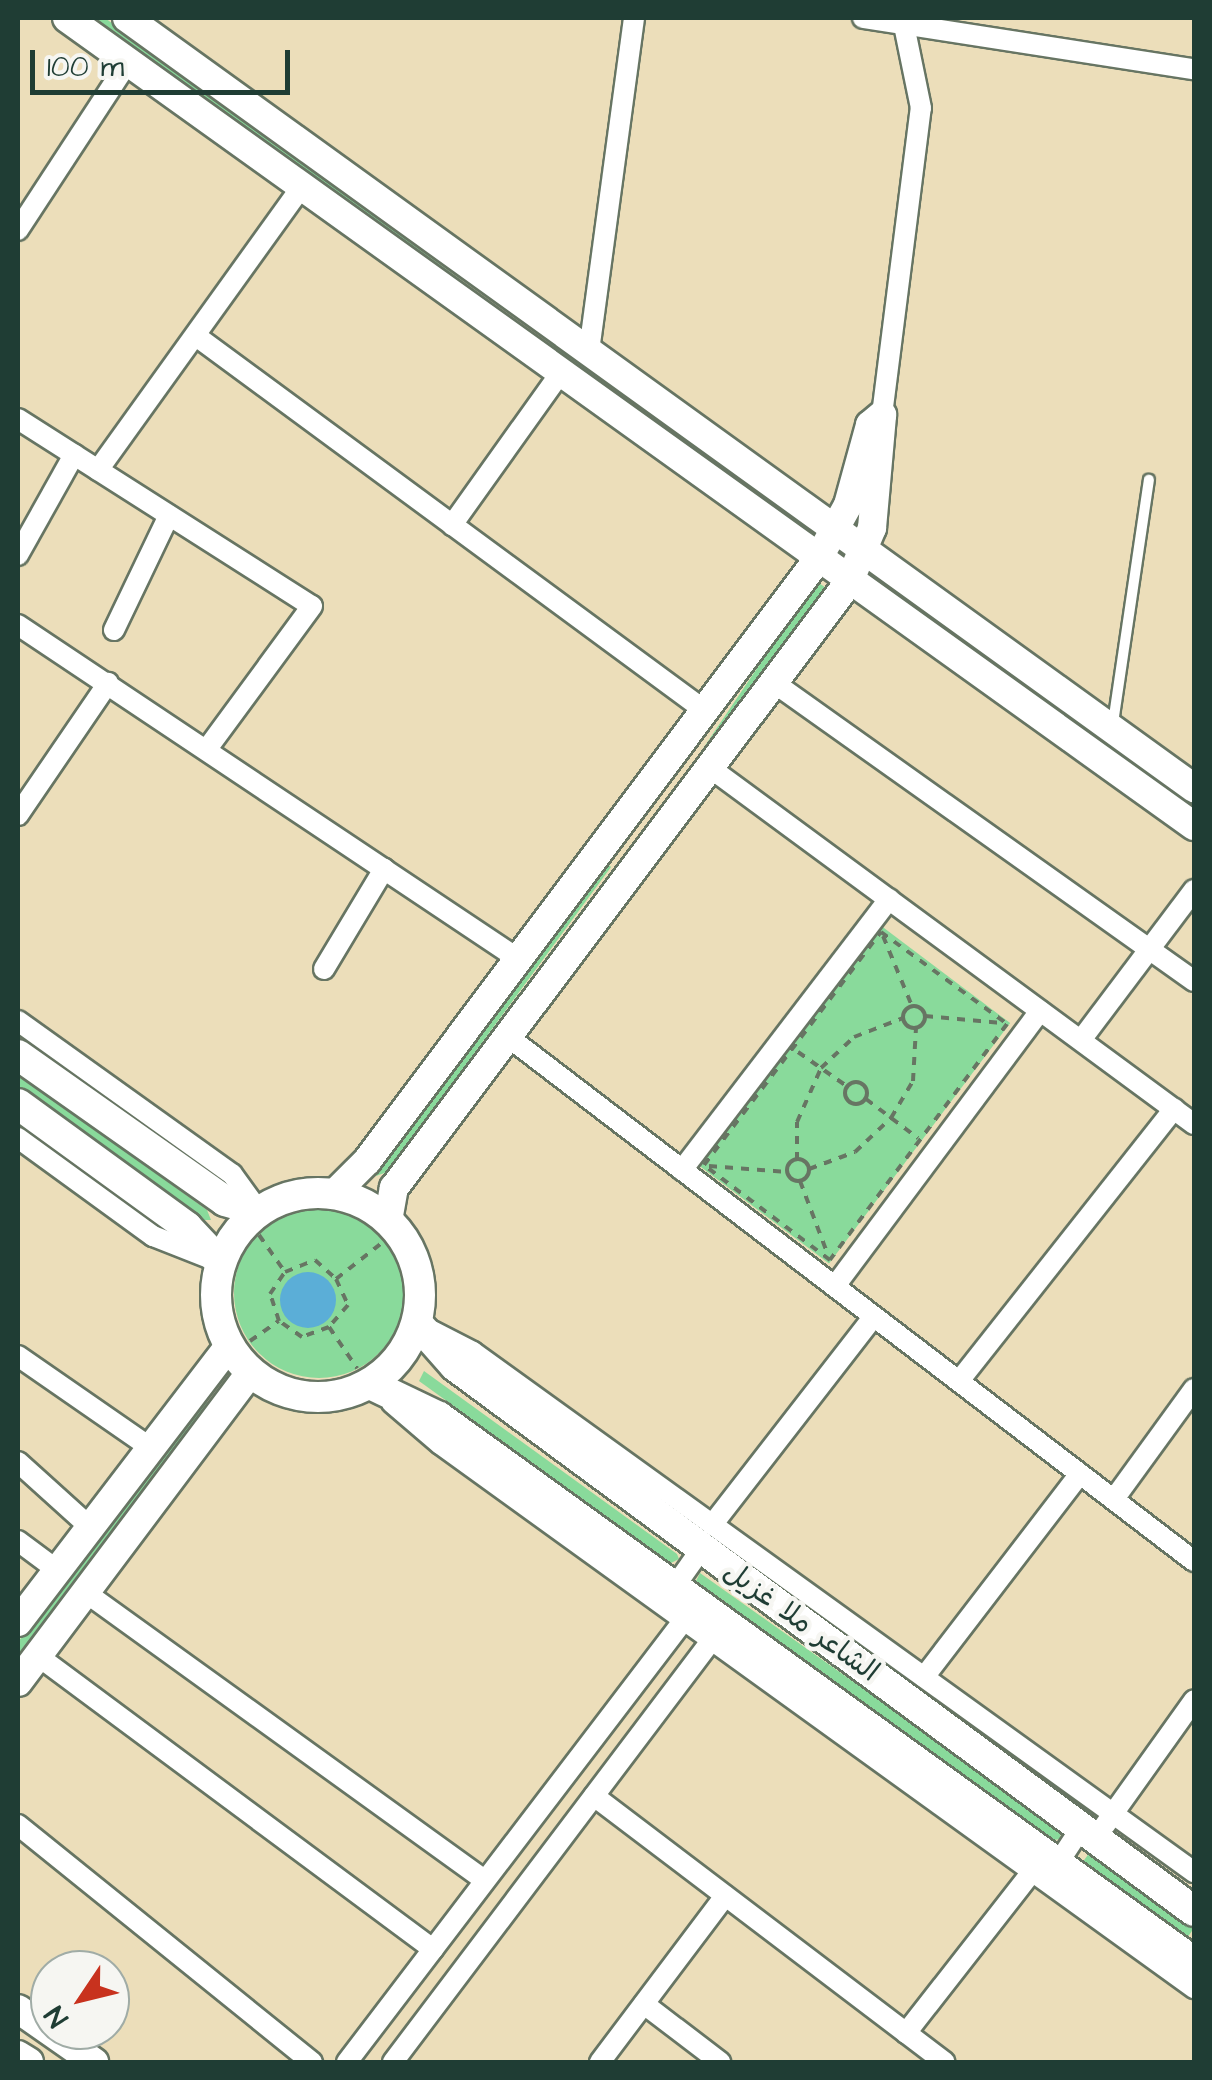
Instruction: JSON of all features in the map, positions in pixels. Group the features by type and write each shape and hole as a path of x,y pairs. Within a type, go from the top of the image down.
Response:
{"main road":[{"path":"67,18 559,375 1194,826"},
{"path":"127,18 1194,788"},
{"path":"523,349 544,319"},
{"path":"334,1194 368,1161 818,559 836,528 861,446 882,414"},
{"path":"387,1231 394,1188 849,582 864,548 882,467 882,414"},
{"path":"602,846 632,870"},
{"path":"18,1055 258,1222"},
{"path":"18,1104 187,1228 220,1262"},
{"path":"334,1194 387,1231 417,1268 417,1323 407,1347 364,1376 321,1398 284,1392 250,1373 215,1291 220,1262 258,1222 295,1196 334,1194"},
{"name":"الشاعر ملا غزيل","path":"417,1323 456,1366 707,1536 1194,1911"},
{"path":"18,1622 151,1448 239,1344"},
{"path":"18,1682 250,1373"},
{"path":"364,1376 440,1417 719,1632 1045,1863 1194,1962"},
{"path":"18,2009 94,2062"},
{"path":"18,2055 29,2062"}],"street":[{"path":"589,351 634,18"},
{"path":"863,18 1194,69"},
{"path":"882,414 921,108 904,25"},
{"path":"18,230 128,62"},
{"path":"98,470 302,188"},
{"path":"196,336 704,710"},
{"path":"452,525 559,375"},
{"path":"18,419 312,606 207,749"},
{"path":"18,555 74,455"},
{"path":"114,630 169,516"},
{"path":"18,625 517,958"},
{"path":"773,682 1194,981"},
{"path":"18,815 108,683"},
{"path":"709,768 1194,1124"},
{"path":"324,969 384,869"},
{"path":"1081,1040 1194,890"},
{"path":"682,1170 888,899"},
{"path":"834,1286 1040,1010"},
{"path":"18,1021 232,1174 258,1222"},
{"path":"506,1036 1194,1561"},
{"path":"958,1381 1174,1108"},
{"path":"18,1138 153,1236 220,1262"},
{"path":"347,2062 486,1880 685,1603 707,1536 874,1316"},
{"path":"18,1356 151,1448"},
{"path":"1114,1500 1194,1389"},
{"path":"18,1462 90,1527"},
{"path":"924,1677 1080,1474"},
{"path":"707,1536 924,1677 1194,1872"},
{"path":"18,1541 58,1570"},
{"path":"86,1592 486,1880"},
{"path":"393,2062 719,1632"},
{"path":"38,1656 433,1949"},
{"path":"906,2033 1045,1863 1113,1813 1194,1700"},
{"path":"594,1796 945,2062"},
{"path":"18,1825 312,2062"},
{"path":"1045,1863 1194,1988"},
{"path":"600,2062 726,1896"},
{"path":"644,2004 720,2062"}],"lane":[{"path":"1112,729 1149,480"}],"path":[{"path":"881,932 912,1006 925,1016 1007,1024"},
{"path":"881,932 1007,1024"},
{"path":"704,1165 881,932"},
{"path":"787,1172 796,1160 797,1122 821,1068 854,1036 903,1018 912,1006"},
{"path":"800,1181 809,1170 855,1152 891,1118 912,1082 916,1028 925,1016"},
{"path":"903,1018 916,1028"},
{"path":"830,1260 1007,1024"},
{"path":"791,1047 848,1087 851,1103 866,1099"},
{"path":"848,1087 862,1084 866,1099 921,1140"},
{"path":"796,1160 809,1170"},
{"path":"704,1165 787,1172 800,1181 830,1260"},
{"path":"704,1165 830,1260"},
{"path":"258,1222 285,1272"},
{"path":"336,1279 387,1231"},
{"path":"315,1260 336,1279 348,1305 329,1327 302,1337 279,1321 270,1294 285,1272 315,1260"},
{"path":"239,1344 279,1321"},
{"path":"329,1327 364,1376"}],"green space":[{"path":"84,18 105,18 521,324 515,327"},
{"path":"554,341 821,536 823,543 543,345"},
{"path":"816,581 825,587 638,864 629,858"},
{"path":"893,587 1194,804 1194,816 886,589"},
{"path":"603,859 611,867 387,1172 376,1176 379,1162"},
{"path":"880,925 1010,1023 829,1263 699,1165"},
{"path":"18,1074 207,1210 211,1220 200,1220 18,1088"},
{"path":"319,1208 352,1215 379,1233 397,1260 404,1293 397,1326 379,1353 352,1371 319,1378 286,1371 259,1353 241,1326 234,1293 241,1260 259,1233 286,1215"},
{"path":"424,1371 679,1559 671,1563 419,1381"},
{"path":"207,1396 207,1404 18,1656 18,1642"},
{"path":"700,1573 1061,1829 1060,1839 1054,1840 695,1583"},
{"path":"1090,1852 1194,1928 1187,1938 1083,1862"}],"water":[{"path":"308,1272 328,1280 336,1300 328,1320 308,1328 288,1320 280,1300 288,1280"}]}
